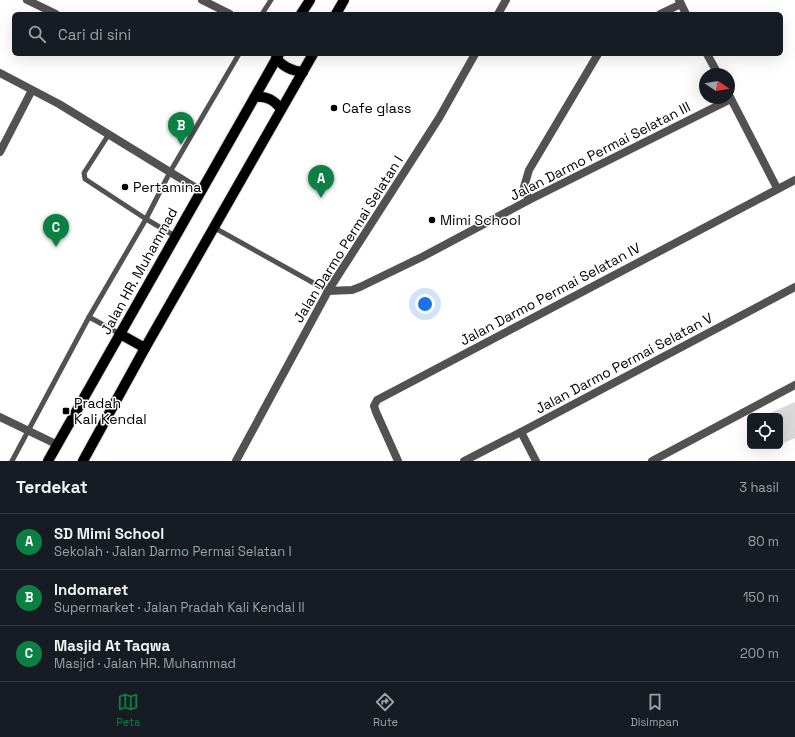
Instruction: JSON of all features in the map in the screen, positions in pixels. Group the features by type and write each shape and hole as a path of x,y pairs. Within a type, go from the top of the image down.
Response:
{"main road":[{"path":"302,12 310,0"},
{"path":"337,12 344,0"},
{"path":"277,56 280,63 290,70 302,72"},
{"name":"Jalan HR. Muhammad","path":"48,461 277,56"},
{"path":"83,461 145,348 312,56"},
{"path":"255,97 273,100 281,109"},
{"path":"120,334 145,348"}],"street":[{"path":"27,0 52,12"},
{"path":"202,0 226,12"},
{"path":"499,12 506,0"},
{"path":"663,12 680,2 685,12"},
{"name":"Jalan Darmo Permai Selatan I","path":"236,461 328,291 439,118 473,56"},
{"path":"529,200 524,186 529,170 597,56"},
{"path":"708,56 715,68"},
{"path":"0,73 59,104 201,191"},
{"path":"0,152 32,90"},
{"name":"Jalan Darmo Permai Selatan III","path":"328,291 352,290 360,287 422,257 529,200 716,104"},
{"path":"734,104 777,188"},
{"name":"Jalan Darmo Permai Selatan IV","path":"398,461 376,412 374,406 377,400 777,188 795,180"},
{"name":"Jalan Darmo Permai Selatan V","path":"464,461 795,286"},
{"path":"652,461 795,385"},
{"path":"0,417 58,445"},
{"path":"521,432 536,461"}],"lane":[{"path":"263,12 271,0"},
{"path":"12,461 27,430 89,317 146,219 170,172 238,56"},
{"path":"109,134 84,173 85,179 175,236"},
{"path":"214,228 328,291"},
{"path":"89,317 120,334"}],"shaded area":[{"path":"795,402 795,438 783,443 783,413 770,413"}],"place":[{"name":"Cafe glass","path":"334,108"},
{"name":"Indomaret","path":"181,145"},
{"name":"Pertamina","path":"125,187"},
{"name":"SD Mimi School","path":"321,198"},
{"name":"Mimi School","path":"432,220"},
{"name":"Masjid At Taqwa","path":"56,247"},
{"name":"Pradah Kali Kendal","path":"66,411"}]}
